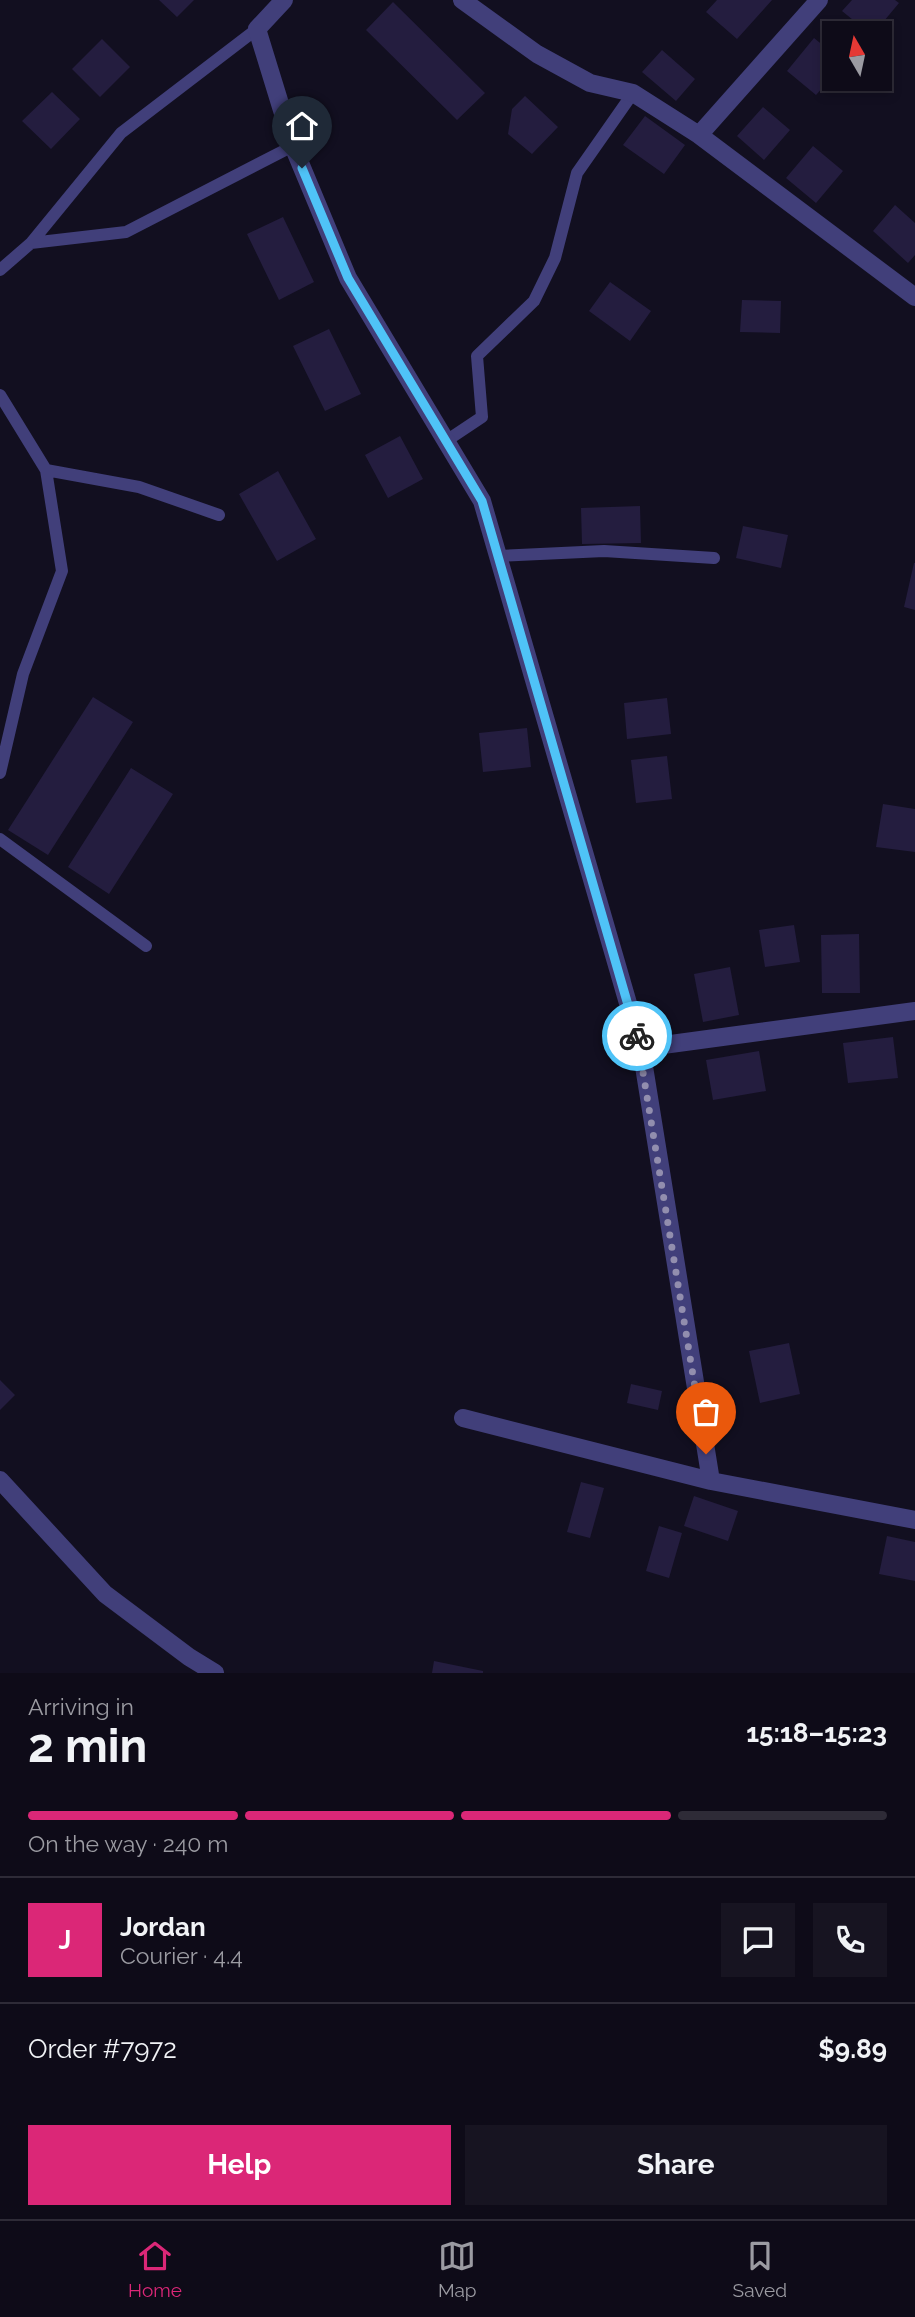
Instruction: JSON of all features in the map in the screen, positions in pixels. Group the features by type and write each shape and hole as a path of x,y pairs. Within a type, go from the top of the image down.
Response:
{"street":[{"path":"284,0 257,29 293,146 348,278 482,501 640,1048 711,1481"},
{"path":"461,0 537,54 590,83 633,93 699,135 915,297"},
{"path":"699,135 819,0"},
{"path":"640,1048 915,1011"},
{"path":"463,1418 711,1481 915,1520"},
{"path":"0,1480 105,1594 189,1657 215,1673"}],"lane":[{"path":"0,270 31,243 121,133 257,29"},
{"path":"446,441 482,417 477,356 534,302 555,258 577,173 633,93"},
{"path":"31,243 126,232 293,146"},
{"path":"0,395 46,470 62,570 23,674 0,773"},
{"path":"46,470 139,487 219,514"},
{"path":"498,556 604,551 714,558"},
{"path":"0,839 146,946"}],"building":[{"path":"159,0 194,0 177,17"},
{"path":"717,0 772,0 737,39 706,12"},
{"path":"852,0 895,0 899,3 884,21 854,21 842,11"},
{"path":"393,2 485,93 457,120 366,30"},
{"path":"814,38 822,44 822,88 816,95 787,71"},
{"path":"102,39 130,67 100,97 72,69"},
{"path":"662,50 695,79 676,101 642,72"},
{"path":"52,92 80,119 51,149 22,121"},
{"path":"525,96 558,127 532,154 508,134 512,109"},
{"path":"763,107 790,130 764,160 737,136"},
{"path":"645,116 685,145 664,174 623,145"},
{"path":"813,146 843,171 816,203 786,178"},
{"path":"895,205 915,223 915,255 908,263 873,231"},
{"path":"283,217 314,282 279,300 247,234"},
{"path":"610,282 651,311 630,341 589,311"},
{"path":"742,300 781,301 780,333 740,332"},
{"path":"329,329 361,394 325,411 293,346"},
{"path":"400,436 423,479 388,498 365,455"},
{"path":"278,471 316,539 277,561 239,494"},
{"path":"640,506 641,543 582,544 581,508"},
{"path":"743,526 788,535 781,568 736,558"},
{"path":"915,563 915,610 904,607"},
{"path":"93,697 133,722 48,855 8,830"},
{"path":"667,698 671,734 627,739 624,703"},
{"path":"527,728 531,767 483,772 479,733"},
{"path":"667,756 672,799 636,803 631,760"},
{"path":"131,768 173,794 109,894 68,867"},
{"path":"883,804 915,809 915,852 876,847"},
{"path":"794,925 800,962 765,967 759,930"},
{"path":"859,934 860,993 822,993 821,935"},
{"path":"730,967 739,1015 703,1022 694,974"},
{"path":"893,1037 898,1078 848,1083 843,1043"},
{"path":"759,1051 766,1091 713,1100 706,1060"},
{"path":"789,1343 800,1394 760,1403 749,1351"},
{"path":"0,1380 15,1395 0,1410"},
{"path":"631,1384 662,1391 658,1410 627,1403"},
{"path":"581,1482 604,1488 590,1538 567,1532"},
{"path":"694,1496 738,1511 728,1541 684,1526"},
{"path":"659,1526 682,1533 669,1578 646,1571"},
{"path":"887,1536 915,1542 915,1581 879,1574"},
{"path":"434,1661 483,1671 483,1673 432,1673"}],"way so far":[{"path":"637,1036 706,1454"}],"route":[{"path":"302,168 348,278 482,501 637,1036"}]}
